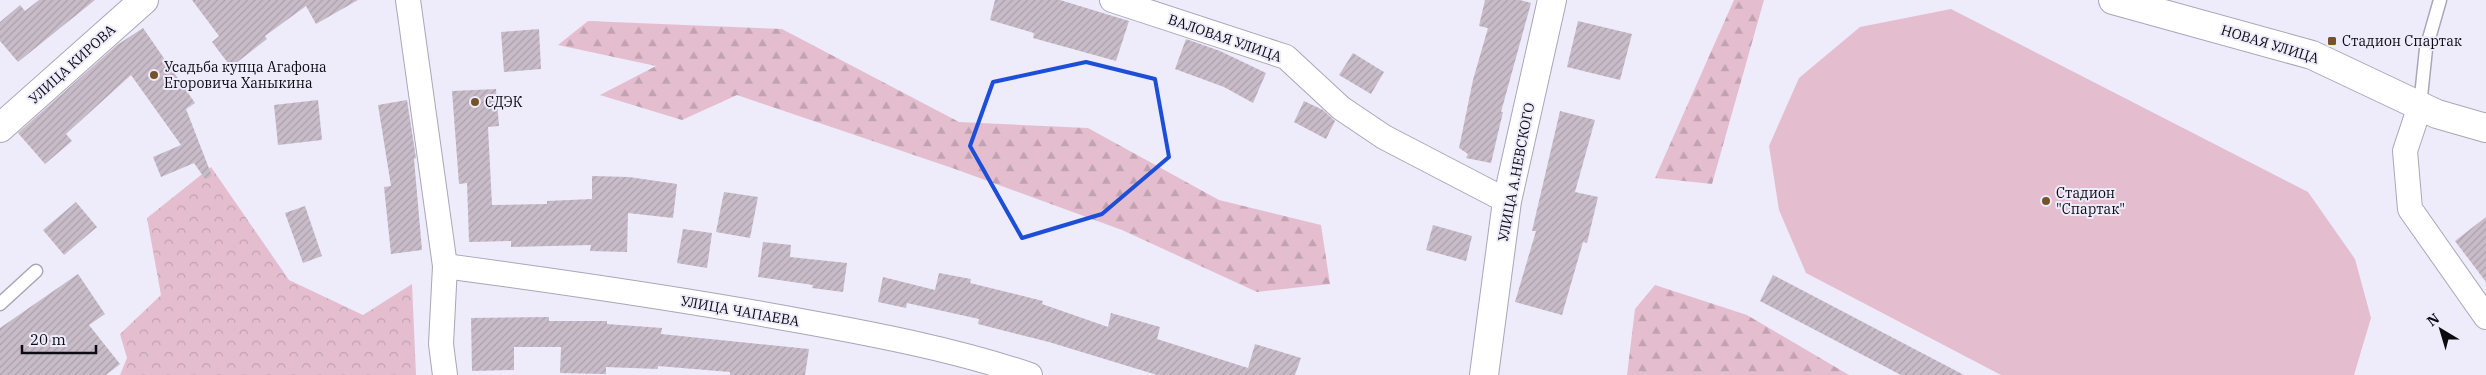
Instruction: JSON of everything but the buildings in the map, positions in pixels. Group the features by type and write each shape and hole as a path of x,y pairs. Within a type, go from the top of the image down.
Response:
{"street":[{"name":"УЛИЦА КИРОВА","path":"0,128 144,0"},
{"path":"408,0 445,266 441,344 445,375"},
{"name":"ВАЛОВАЯ УЛИЦА","path":"1112,0 1286,57 1341,108 1384,137 1507,201"},
{"name":"УЛИЦА А.НЕВСКОГО","path":"1484,375 1507,201 1552,0"},
{"name":"НОВАЯ УЛИЦА","path":"2113,0 2312,54 2437,114 2486,128"},
{"path":"2420,106 2405,151 2410,209 2486,317"},
{"name":"УЛИЦА ЧАПАЕВА","path":"445,266 566,282 776,316 893,338 1030,375"}],"lane":[{"path":"2420,106 2426,49 2440,0"},
{"path":"0,304 36,271"}],"highlighted area":[{"path":"1086,62 1155,79 1169,157 1102,214 1022,238 970,146 993,82"}],"green space":[{"path":"1734,0 1764,0 1712,184 1655,178"},
{"name":"Стадион \"Спартак\"","path":"1951,9 2308,192 2355,259 2371,318 2354,375 2001,375 1806,273 1779,210 1769,146 1799,78 1860,27"},
{"path":"588,21 782,29 959,122 1088,128 1219,200 1321,225 1330,284 1257,292 1122,230 955,169 737,95 682,120 600,95 656,66 558,45"},
{"path":"211,167 289,280 363,315 412,284 416,375 120,375 127,358 120,334 161,295 147,218"},
{"path":"1655,285 1747,315 1849,375 1627,375 1635,309"}],"place":[{"name":"Стадион Спартак","path":"2332,41"},
{"name":"Усадьба купца Агафона Егоровича Ханыкина","path":"154,75"},
{"name":"СДЭК","path":"475,102"},
{"name":"Стадион \"Спартак\"","path":"2046,201"}]}
